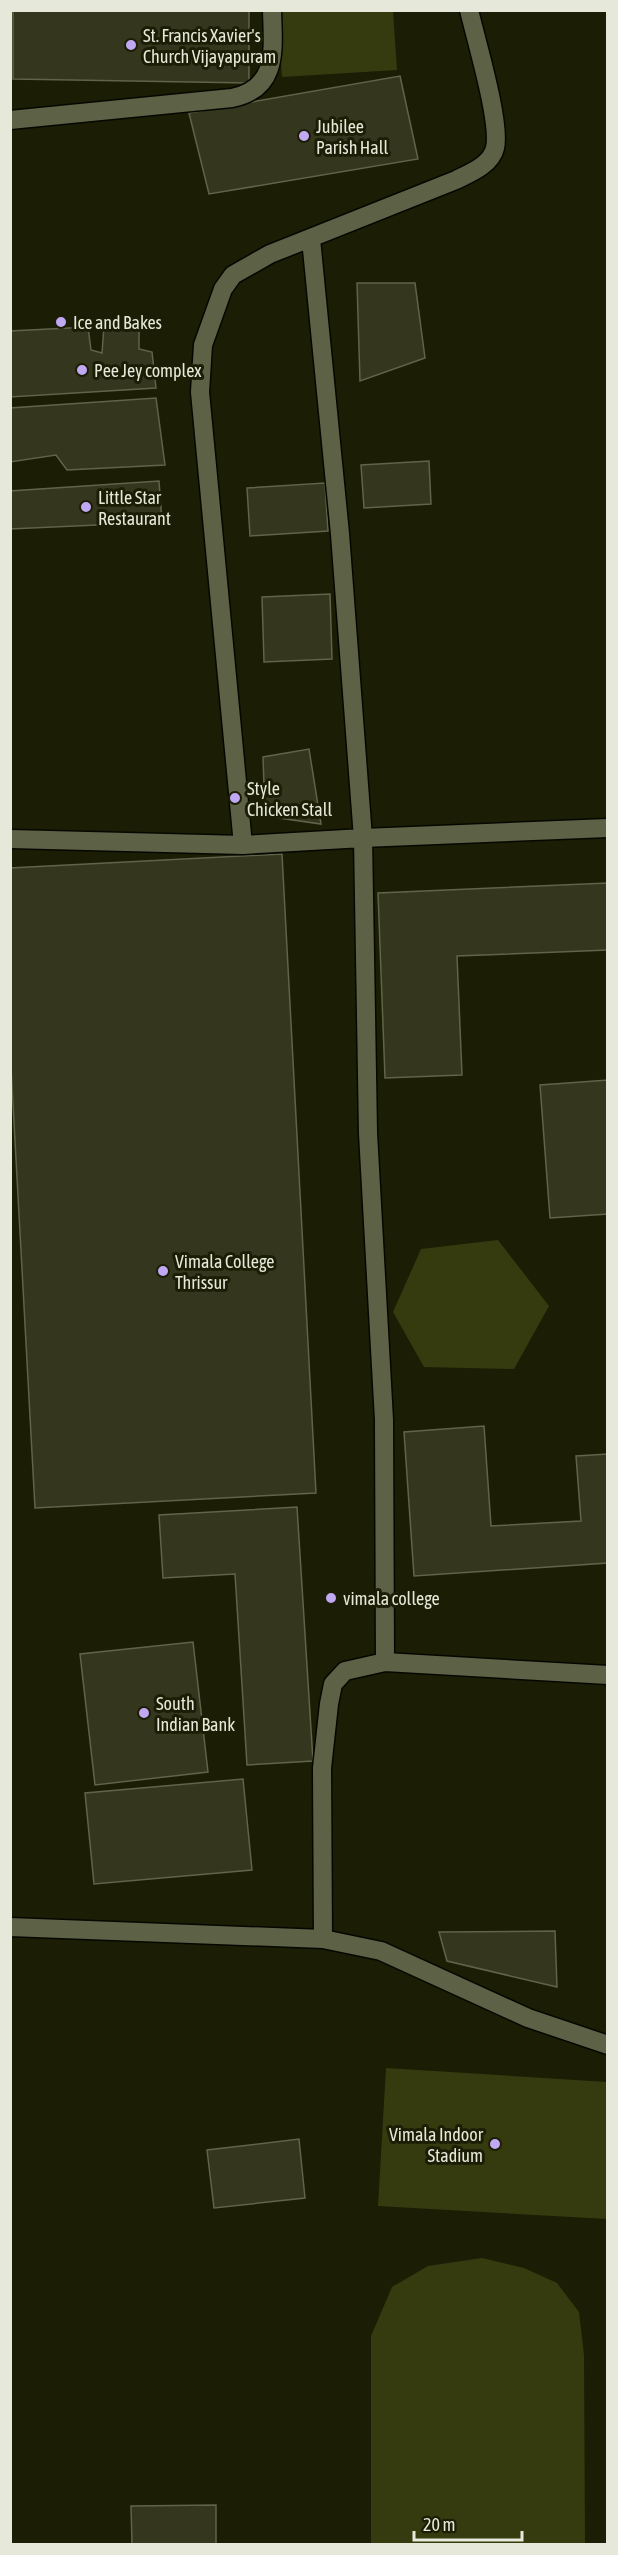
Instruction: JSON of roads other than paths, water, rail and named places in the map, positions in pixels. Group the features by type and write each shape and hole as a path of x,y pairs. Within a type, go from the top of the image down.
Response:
{"street":[{"path":"10,120 248,95 266,77 273,57 272,10"},
{"path":"243,845 201,404 200,371 203,345 223,289 233,275 261,258 456,180 479,169 495,150 495,125 469,10"},
{"path":"312,239 340,534 363,837 368,1133 384,1420 386,1662"},
{"path":"10,839 243,845 363,837 608,828"},
{"path":"323,1939 322,1768 328,1704 333,1684 345,1671 386,1662 608,1675"},
{"path":"10,1927 323,1939 381,1951 528,2018 608,2044"}],"place":[{"name":"St. Francis Xavier's Church Vijayapuram","path":"131,45"},
{"name":"Jubilee Parish Hall","path":"304,136"},
{"name":"Ice and Bakes","path":"61,322"},
{"name":"Pee Jey complex","path":"82,370"},
{"name":"Little Star Restaurant","path":"86,507"},
{"name":"Style Chicken Stall","path":"235,798"},
{"name":"Vimala College Thrissur","path":"163,1271"},
{"name":"vimala college","path":"331,1598"},
{"name":"South Indian Bank","path":"144,1713"},
{"name":"Vimala Indoor Stadium","path":"495,2144"}]}
